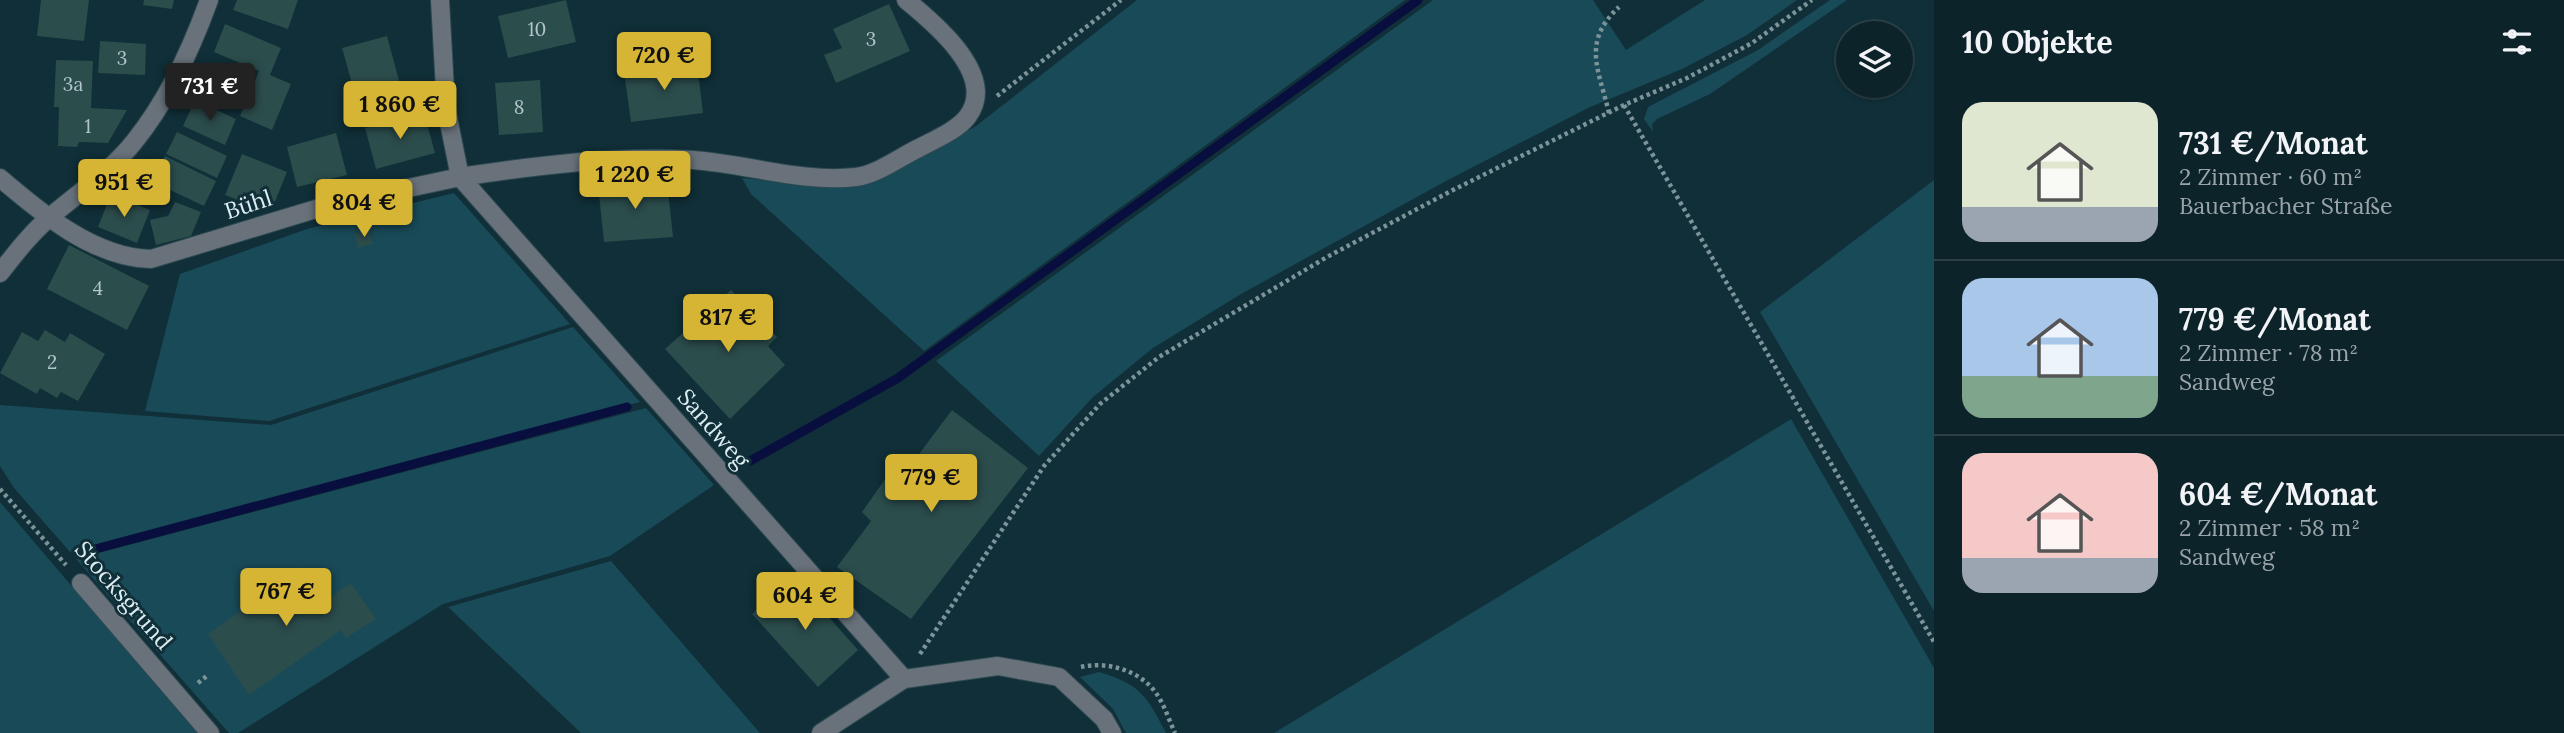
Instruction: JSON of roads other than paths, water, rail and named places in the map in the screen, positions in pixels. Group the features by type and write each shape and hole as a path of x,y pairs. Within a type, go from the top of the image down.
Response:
{"street":[{"path":"0,274 49,218 94,181 134,142 164,99 191,47 209,0"},
{"path":"440,0 446,108 460,177"},
{"name":"Bühl","path":"0,178 49,218 121,256 151,259 329,205 460,177 569,165 692,160 822,177 856,177 937,138 968,117 975,91 968,66 943,33 906,0"},
{"name":"Sandweg","path":"460,177 904,680"},
{"name":"Stocksgrund","path":"81,583 211,733"},
{"path":"821,733 904,680 998,666 1059,677 1104,719 1112,733"}],"waterway":[{"path":"750,461 898,378 1418,0"},
{"path":"95,549 627,407"}]}
